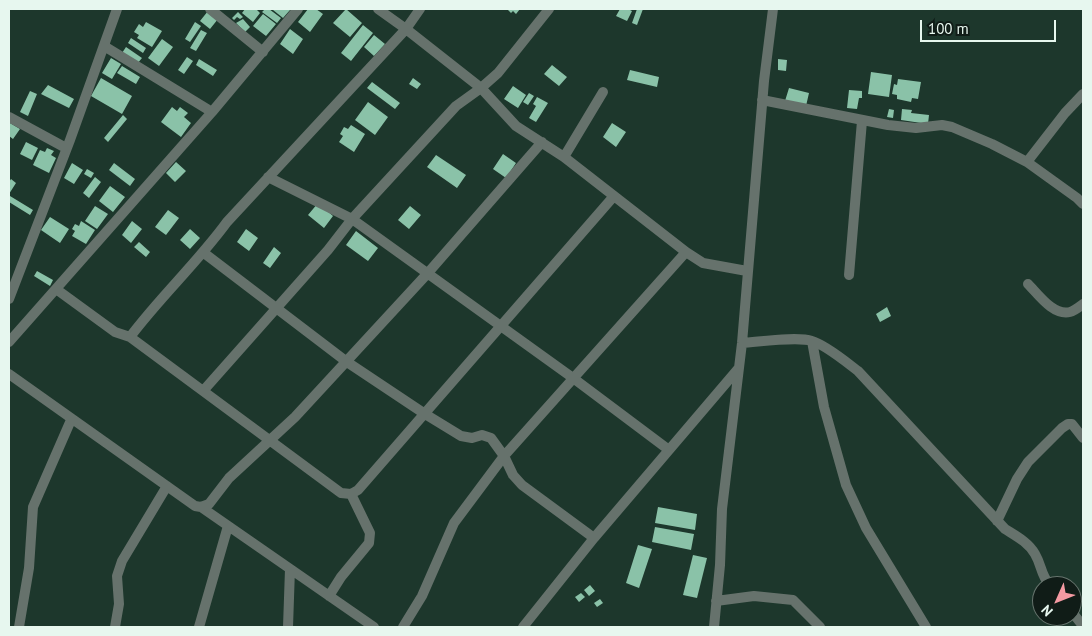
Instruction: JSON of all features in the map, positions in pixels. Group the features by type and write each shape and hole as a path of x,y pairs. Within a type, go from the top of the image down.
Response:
{"street":[{"path":"9,299 117,9"},
{"path":"210,9 263,52"},
{"path":"9,342 212,112 298,9"},
{"path":"378,9 481,88 509,120 564,157 686,252 703,263 748,271"},
{"path":"130,337 145,317 204,252 227,222 406,29 420,9"},
{"path":"203,391 328,250 352,219 456,106 498,73 549,9"},
{"path":"714,627 726,471 742,343 762,100 773,9"},
{"path":"104,46 212,112"},
{"path":"564,157 603,92"},
{"path":"1027,162 1065,113 1083,94"},
{"path":"762,100 862,121 916,128 942,125 952,127 992,144 1027,162 1083,204"},
{"path":"9,117 66,148"},
{"path":"849,275 862,121"},
{"path":"201,507 209,504 229,478 295,417 347,362 542,142"},
{"path":"268,177 352,219 573,378 669,450"},
{"path":"56,289 115,332 130,337 341,493 351,494 358,490 614,196"},
{"path":"204,252 347,362 425,414 461,436 491,438 504,456 513,475 522,485 594,538"},
{"path":"403,627 422,596 454,523 504,456 686,252"},
{"path":"1028,284 1054,309 1060,312 1070,312 1083,304"},
{"path":"742,343 786,340 812,341 840,356 858,371 997,521 1005,529 1021,538 1035,553 1043,576"},
{"path":"812,341 824,407 846,485 866,528 926,627"},
{"path":"523,627 594,538 739,368"},
{"path":"9,374 71,420 195,506 201,507 374,627"},
{"path":"19,627 29,568 33,507 71,420"},
{"path":"997,521 1016,479 1028,462 1062,428 1072,424 1083,438"},
{"path":"115,627 119,604 117,576 122,561 167,486"},
{"path":"329,596 341,577 369,543 370,534 351,494"},
{"path":"199,627 228,526"},
{"path":"288,627 290,568"},
{"path":"716,601 754,596 793,600 820,627"}],"building":[{"path":"245,9 256,9 260,13 253,22 242,13"},
{"path":"265,9 269,9 281,18 277,23 262,12"},
{"path":"308,9 316,9 323,14 310,32 298,22"},
{"path":"346,9 362,23 350,37 333,23"},
{"path":"507,9 520,9 516,14 513,11 511,13"},
{"path":"620,9 632,11 627,21 616,16"},
{"path":"637,9 643,9 637,25 632,23"},
{"path":"273,10 290,10 283,18"},
{"path":"208,11 218,19 210,29 200,21"},
{"path":"238,12 243,17 240,19 237,17 234,20 232,18"},
{"path":"263,14 276,24 266,36 253,26"},
{"path":"243,19 250,27 245,32 236,23"},
{"path":"146,22 162,31 152,47 137,38 139,35 134,32 139,24 143,27"},
{"path":"195,22 201,26 190,42 185,39"},
{"path":"363,25 373,33 351,61 341,53"},
{"path":"290,29 303,39 293,54 280,44"},
{"path":"201,30 207,33 196,51 190,48"},
{"path":"374,35 385,44 374,56 364,47"},
{"path":"131,38 146,48 143,53 128,43"},
{"path":"162,39 173,47 159,66 148,58"},
{"path":"126,47 142,58 137,64 122,53"},
{"path":"187,57 193,61 184,74 178,70"},
{"path":"111,58 121,64 112,79 102,73"},
{"path":"199,59 217,70 213,76 196,65"},
{"path":"778,59 787,60 786,71 778,70"},
{"path":"552,65 567,77 559,86 544,74"},
{"path":"122,66 140,77 136,84 117,73"},
{"path":"630,70 659,77 657,87 627,80"},
{"path":"871,72 892,75 889,97 868,94"},
{"path":"101,78 132,96 122,114 91,96"},
{"path":"413,78 421,84 417,89 409,84"},
{"path":"898,79 921,82 918,99 912,98 911,102 897,99 897,95 892,94 894,84 897,85"},
{"path":"372,82 400,103 395,109 367,88"},
{"path":"48,85 74,99 69,108 41,94"},
{"path":"513,86 526,95 518,108 504,99"},
{"path":"789,88 809,93 806,106 785,101"},
{"path":"849,90 862,91 862,98 859,98 857,109 847,108"},
{"path":"30,91 37,94 28,116 20,112"},
{"path":"529,93 534,96 528,105 523,102"},
{"path":"537,97 548,103 536,122 529,118 536,106 533,104"},
{"path":"368,102 388,117 375,135 355,120"},
{"path":"172,107 177,111 180,107 188,113 184,117 191,123 181,137 161,122"},
{"path":"889,109 894,110 893,118 887,117"},
{"path":"902,109 912,110 911,113 929,115 928,124 901,120"},
{"path":"123,115 127,119 108,142 104,138"},
{"path":"10,123 20,129 13,139 9,136"},
{"path":"612,123 626,132 616,147 603,137"},
{"path":"351,125 365,134 354,152 339,142 343,136 340,134 344,127 348,129"},
{"path":"26,142 38,148 32,160 20,154"},
{"path":"47,148 54,151 51,155 56,158 49,173 33,165 40,150 45,152"},
{"path":"503,154 516,163 506,178 493,169"},
{"path":"436,155 466,175 457,188 427,167"},
{"path":"176,162 186,171 175,182 166,173"},
{"path":"72,163 83,170 74,184 64,178"},
{"path":"114,163 135,179 130,186 109,170"},
{"path":"87,169 94,173 91,178 84,174"},
{"path":"95,177 101,182 89,198 83,193"},
{"path":"11,179 16,183 9,194 9,182"},
{"path":"110,186 125,197 113,212 99,201"},
{"path":"10,196 33,210 30,215 9,202"},
{"path":"318,203 333,216 324,228 308,215"},
{"path":"95,206 108,214 97,229 85,221"},
{"path":"410,206 421,215 409,229 398,220"},
{"path":"168,210 179,218 166,235 155,227"},
{"path":"50,217 69,229 60,243 41,230"},
{"path":"81,221 95,230 86,244 72,236 75,231 72,229 75,224 79,226"},
{"path":"132,221 142,229 131,243 122,235"},
{"path":"190,229 200,238 190,249 180,240"},
{"path":"246,229 258,238 249,251 237,242"},
{"path":"356,231 378,248 368,261 346,245"},
{"path":"139,242 150,252 146,257 134,247"},
{"path":"274,247 281,253 270,268 263,263"},
{"path":"37,271 53,280 50,286 34,276"},
{"path":"887,307 891,316 880,322 876,314"},
{"path":"658,507 697,514 695,530 655,523"},
{"path":"655,527 694,534 691,550 652,542"},
{"path":"638,545 652,549 639,588 626,583"},
{"path":"693,555 707,558 697,598 683,595"},
{"path":"590,585 595,591 589,596 584,590"},
{"path":"581,593 585,597 579,602 575,597"},
{"path":"600,599 603,603 597,607 594,603"}]}
